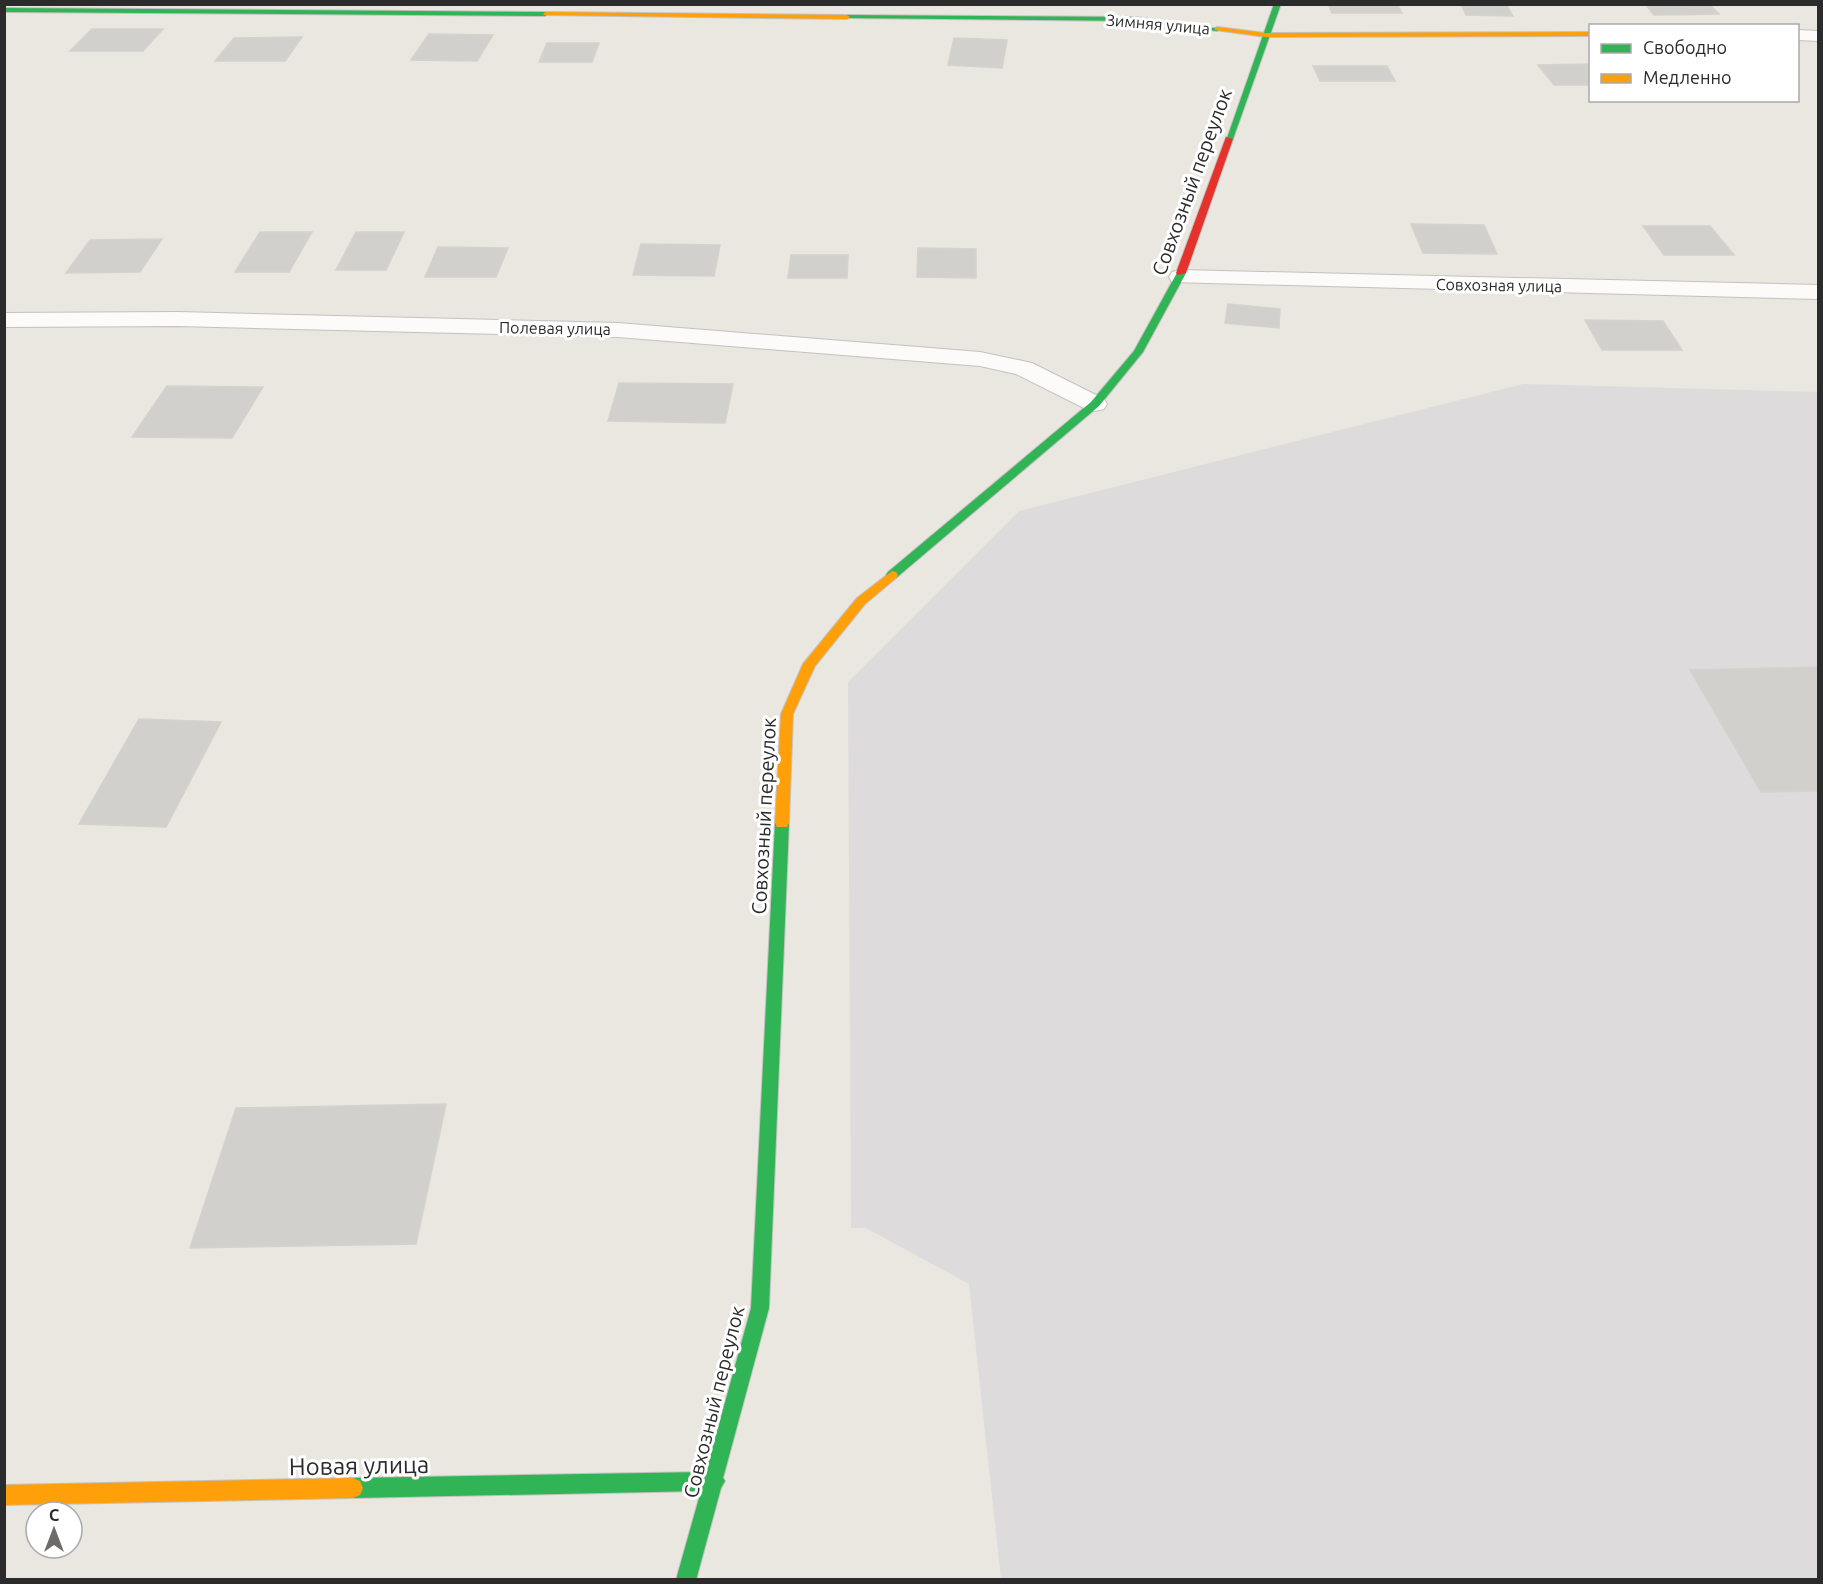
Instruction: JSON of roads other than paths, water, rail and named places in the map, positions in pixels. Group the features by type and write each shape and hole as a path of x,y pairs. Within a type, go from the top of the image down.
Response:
{"street":[{"name":"Совхозный переулок","path":"686,1580 715,1481 760,1308 787,714 809,664 861,601 1095,404 1138,352 1180,277 1278,4"},
{"name":"Зимняя улица","path":"4,10 1135,19 1266,35 1589,34"},
{"path":"1799,35 1818,36"},
{"name":"Совхозная улица","path":"1180,277 1818,292"},
{"name":"Полевая улица","path":"4,320 178,319 618,330 980,359 1023,368 1095,404"},
{"name":"Новая улица","path":"4,1496 715,1481"}]}
